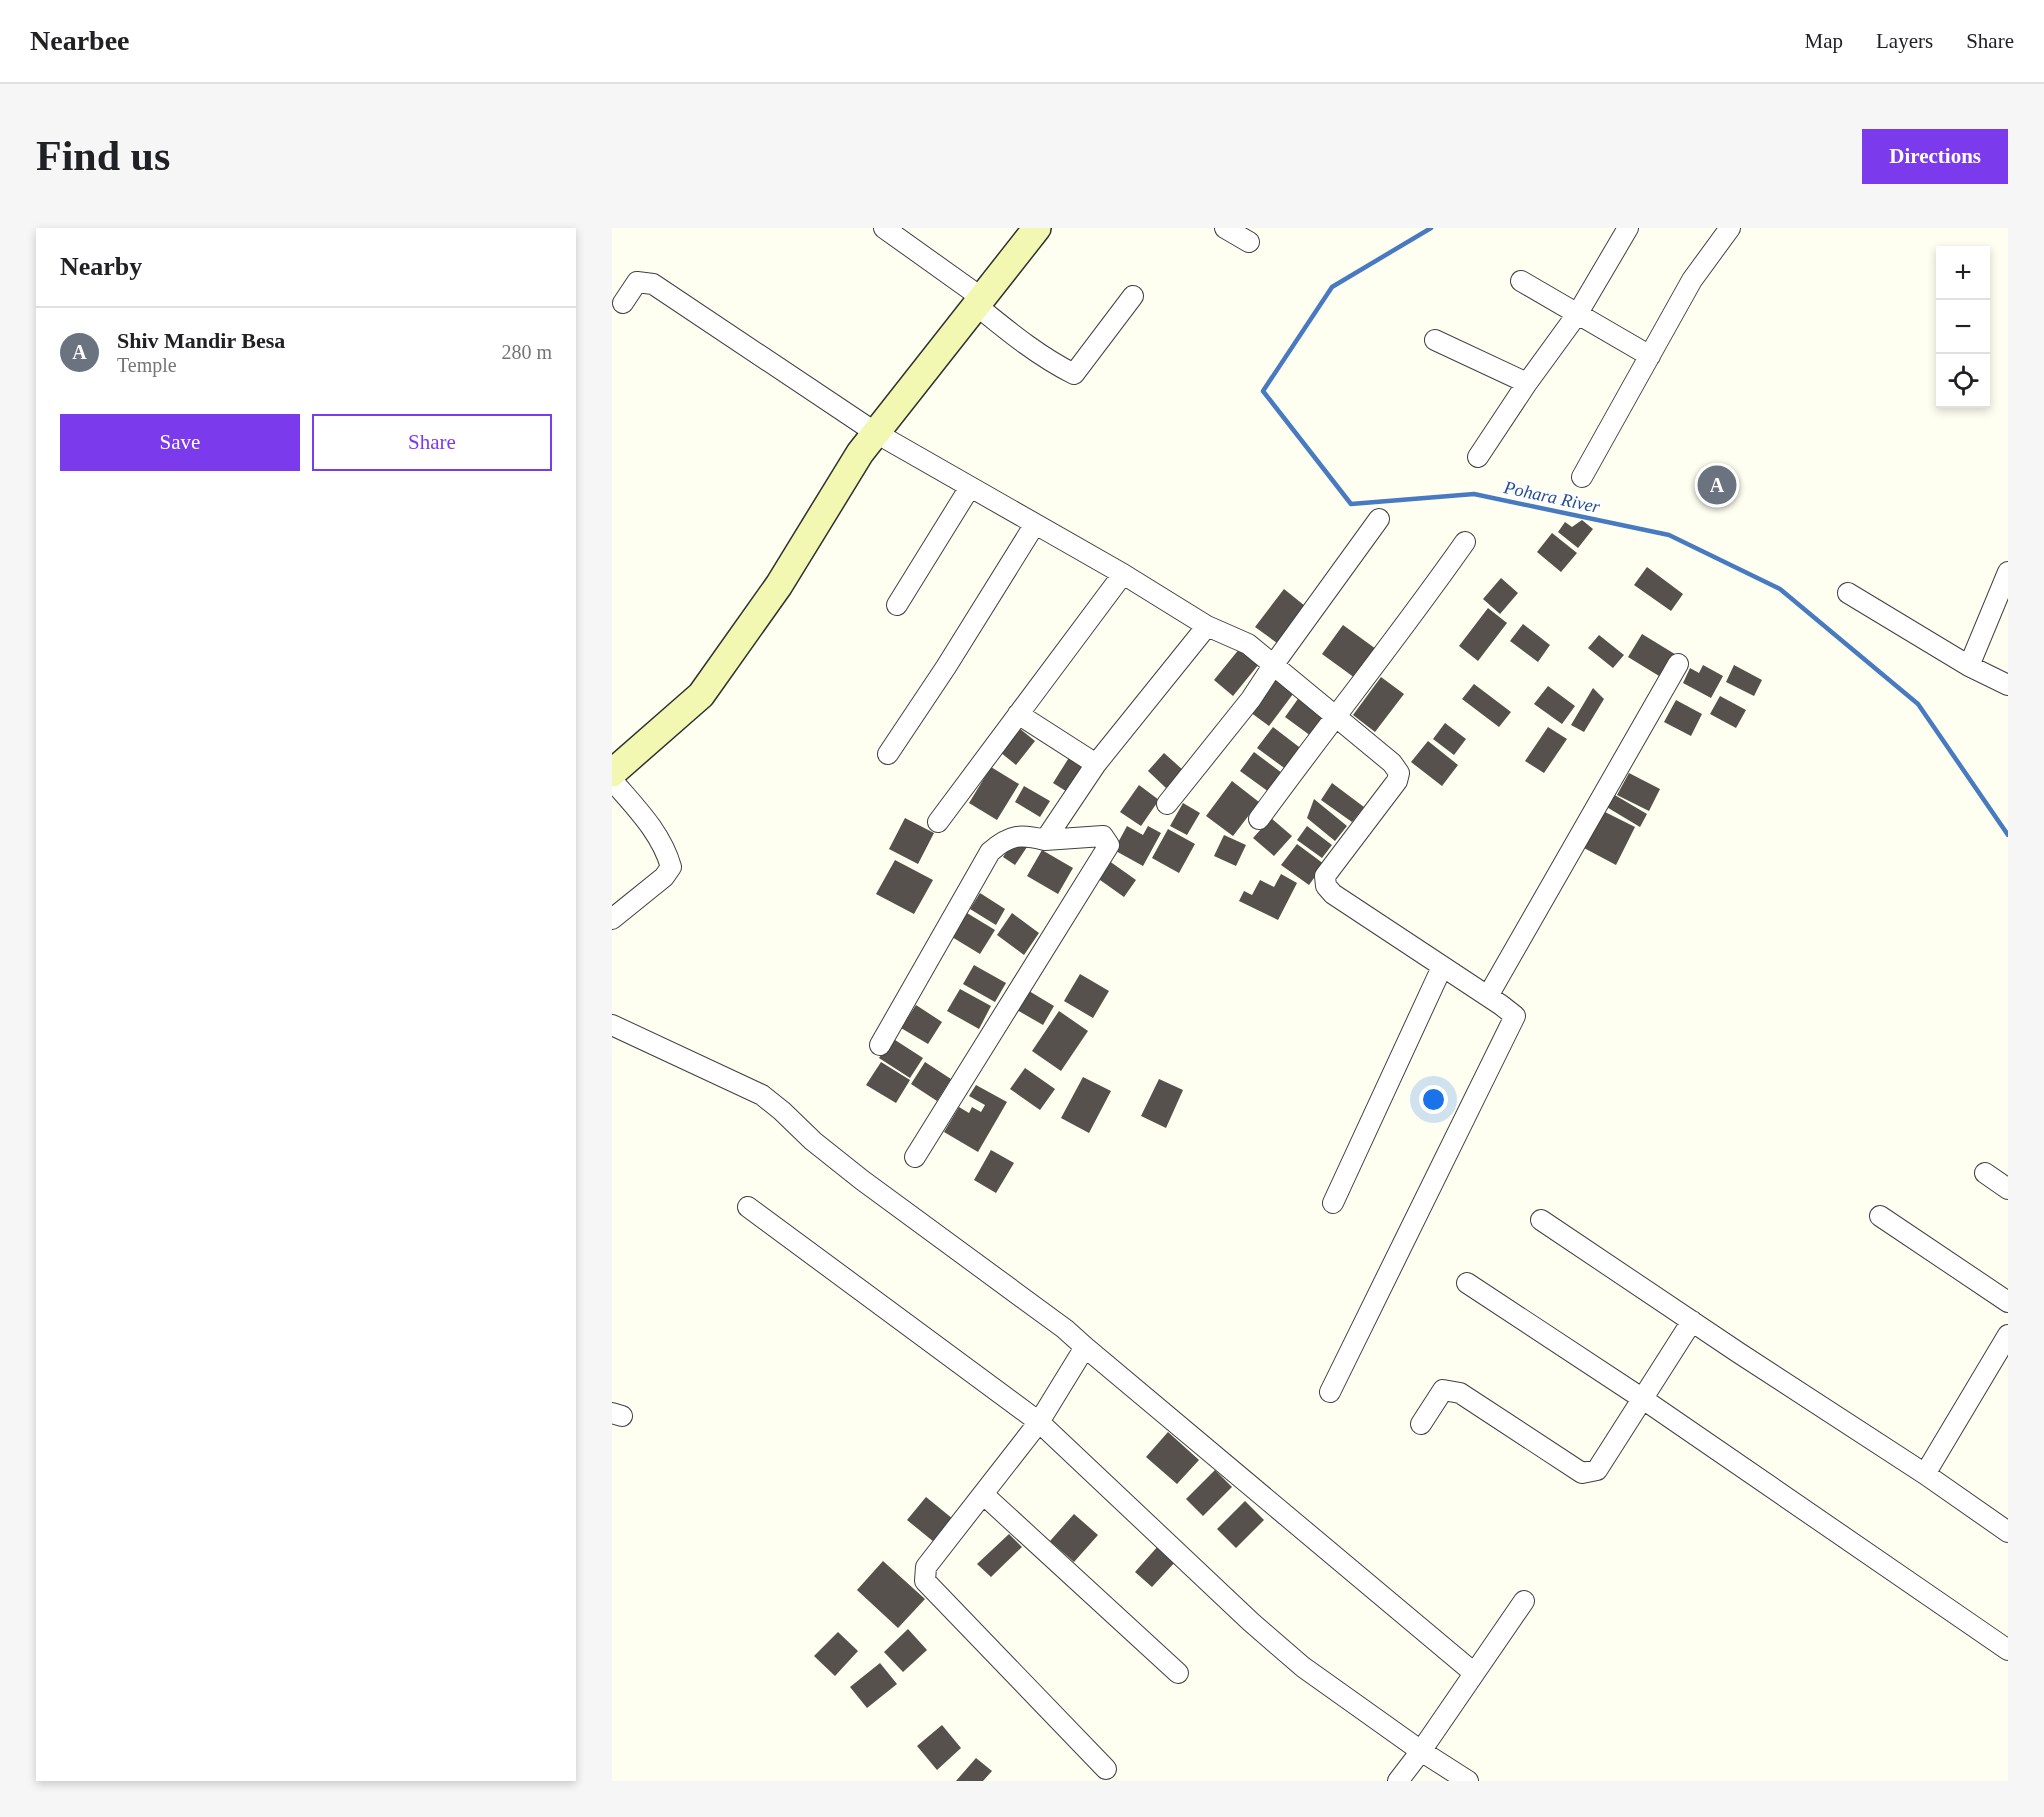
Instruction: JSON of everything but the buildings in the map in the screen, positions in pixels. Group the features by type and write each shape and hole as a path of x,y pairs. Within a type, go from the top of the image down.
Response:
{"street":[{"path":"884,228 979,301 1020,340 1053,363 1074,374 1133,296"},
{"path":"612,773 701,694 779,585 860,453 1036,228"},
{"path":"1225,228 1248,242"},
{"path":"1478,457 1527,383 1578,314 1628,228"},
{"path":"1582,477 1692,280 1731,228"},
{"path":"1521,281 1650,356"},
{"path":"622,303 637,282 653,284 876,433 1123,574 1207,626 1248,644 1392,763 1400,773 1397,781 1325,876 1326,886 1333,894 1515,1016 1330,1392"},
{"path":"1435,340 1527,383"},
{"path":"897,605 970,488"},
{"path":"1167,804 1251,699 1379,519"},
{"path":"888,754 946,667 1035,524"},
{"path":"1259,819 1466,542"},
{"path":"1969,666 2008,572"},
{"path":"938,822 1123,574"},
{"path":"1848,593 1969,666 2008,685"},
{"path":"1046,840 1096,764 1207,626"},
{"path":"1488,996 1678,664"},
{"path":"1018,714 1096,764"},
{"path":"612,780 653,828 667,852 671,867 664,877 612,919"},
{"path":"880,1045 990,852 1001,842 1018,835 1046,840 1103,836 1109,845 915,1156"},
{"path":"1333,1203 1442,967"},
{"path":"612,1025 762,1095 813,1141 862,1180 1065,1329 1474,1673"},
{"path":"1985,1173 2008,1189"},
{"path":"748,1207 1039,1422 1251,1622 1303,1667 1421,1751 1468,1781"},
{"path":"1880,1216 2008,1302"},
{"path":"1541,1220 1925,1474 2008,1532"},
{"path":"1467,1283 1642,1399 2008,1650"},
{"path":"1421,1424 1443,1390 1460,1393 1582,1473 1597,1470 1692,1321"},
{"path":"1925,1474 2008,1335"},
{"path":"1085,1347 1039,1422 926,1567 925,1581 1106,1769"},
{"path":"983,1494 1178,1673"},
{"path":"1398,1781 1524,1601"}],"waterway":[{"name":"Pohara River","path":"1431,228 1332,287 1263,391 1351,504 1474,494 1669,535 1780,589 1918,704 2008,835"}],"place":[{"name":"Shiv Mandir Besa","path":"1717,485"}]}
